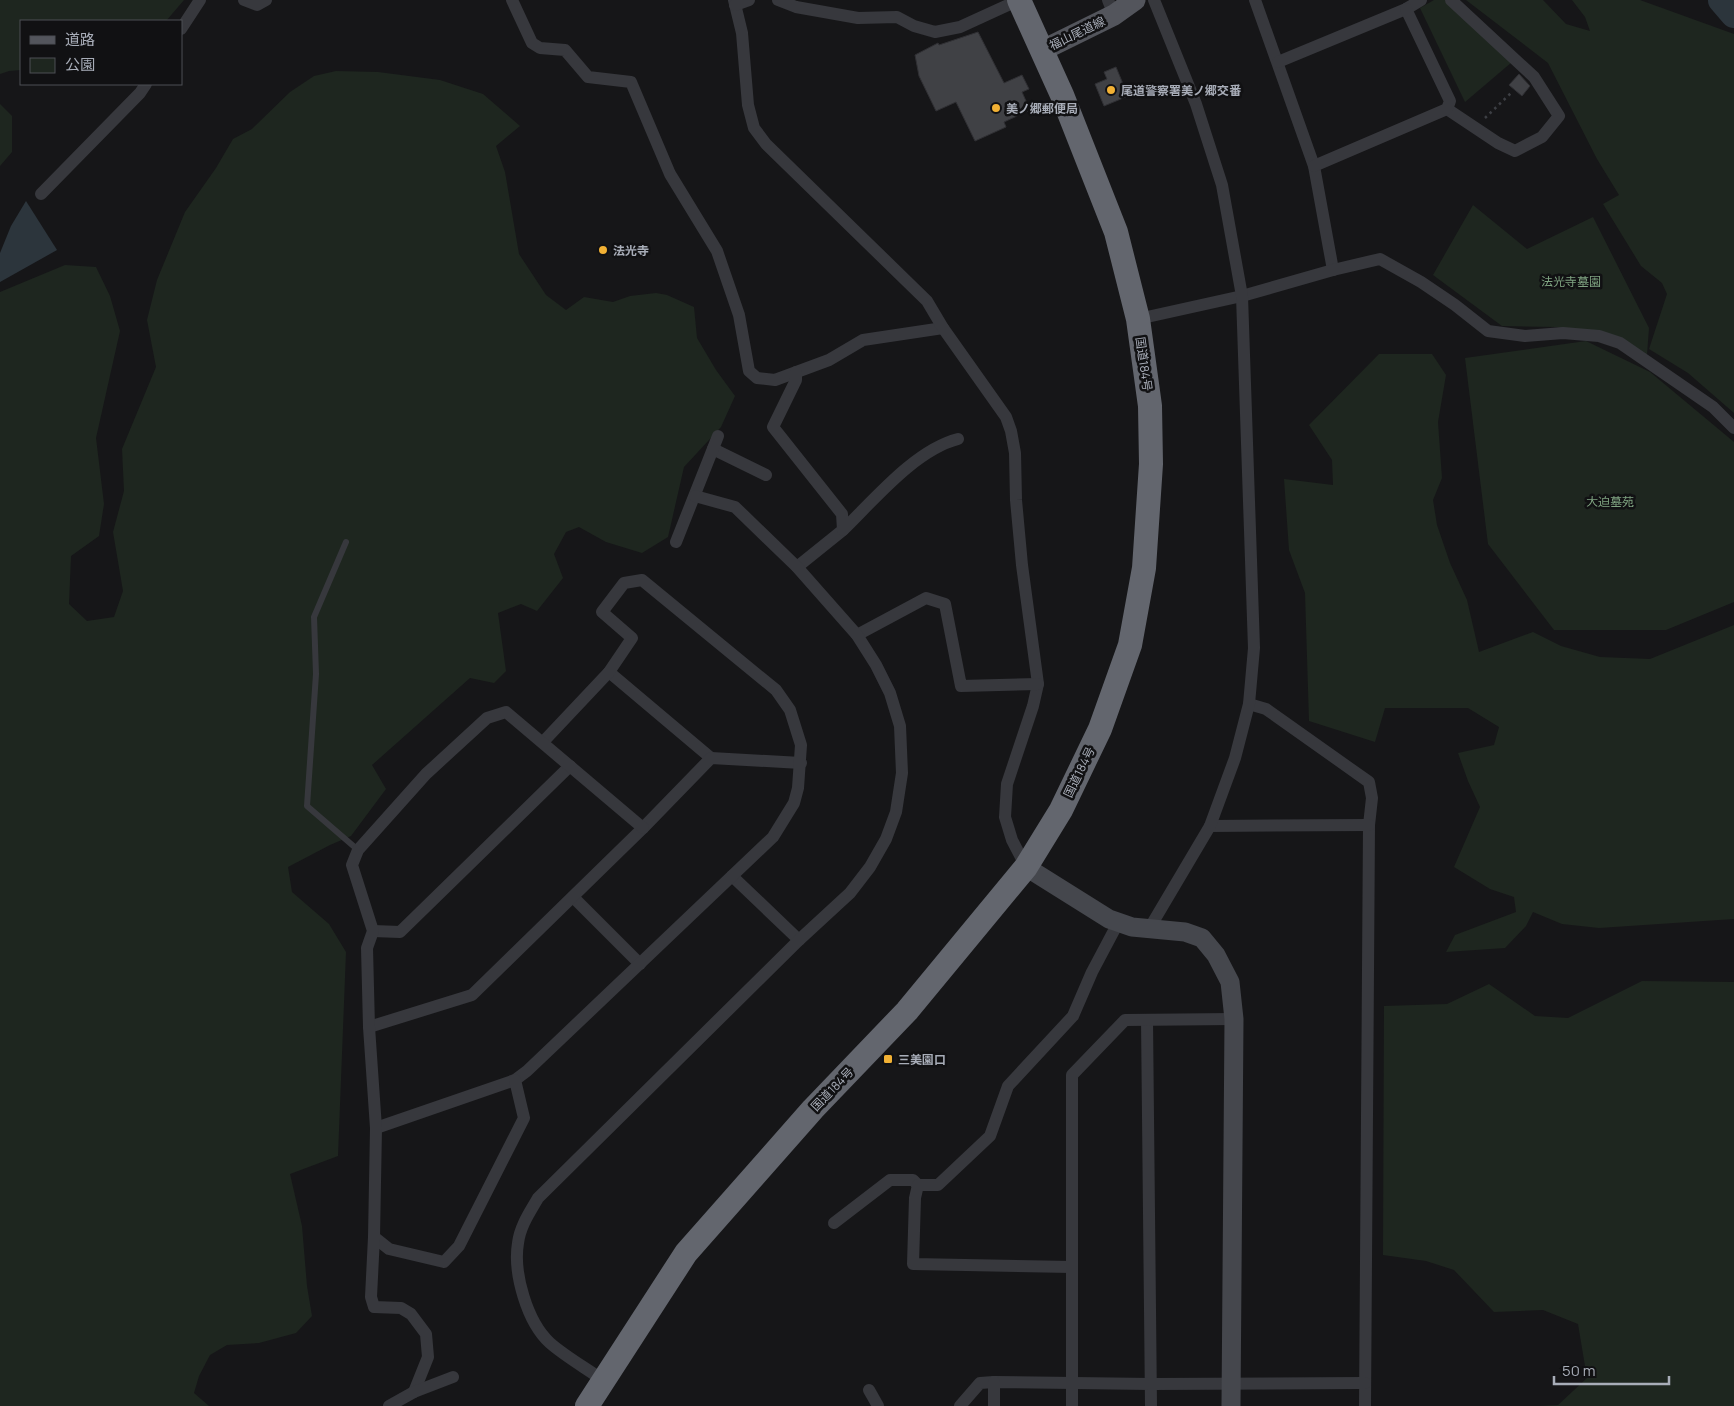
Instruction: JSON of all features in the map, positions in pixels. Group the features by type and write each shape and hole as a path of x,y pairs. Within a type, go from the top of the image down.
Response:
{"highway":[{"name":"国道184号","path":"587,1406 686,1253 813,1109 907,1012 1026,867 1061,810 1100,729 1130,645 1144,568 1151,464 1150,406 1138,319 1116,232 1043,50 1019,0"}],"main road":[{"name":"福山尾道線","path":"1043,50 1111,7 1135,0"}],"street":[{"path":"182,28 200,0"},
{"path":"244,0 257,5 266,0"},
{"path":"512,0 532,43 540,48 565,50 588,77 631,82 670,174 717,251 739,316 749,371 757,378 775,380 828,360 863,340 944,328"},
{"path":"749,0 735,2 742,33 748,105 754,128 766,144 927,300 1006,418 1011,431 1015,454 1016,500 1022,566 1038,684 1033,706 1007,784 1005,817 1012,840 1026,867 1109,919 1132,927 1184,932 1202,938 1216,955 1230,982 1234,1019 1231,1406"},
{"path":"778,0 796,7 858,18 897,17 914,26 935,32 960,27 1019,0"},
{"path":"1149,928 1210,826 1235,758 1249,704 1254,648 1242,296 1222,185 1196,104 1154,0"},
{"path":"1254,0 1314,166 1333,270"},
{"path":"1278,62 1406,9 1421,0"},
{"path":"1447,109 1498,143 1515,151 1542,136 1559,116 1534,77 1451,0"},
{"path":"1314,166 1447,109 1450,101 1406,9"},
{"path":"41,194 140,93 145,85"},
{"path":"1138,319 1242,296 1333,270 1380,259 1421,282 1455,305 1488,331 1526,336 1563,333 1599,336 1620,343 1713,408 1734,428"},
{"path":"796,372 796,380 773,427 842,514 843,530"},
{"path":"676,542 718,436"},
{"path":"797,567 843,530 908,467 945,442 958,439"},
{"path":"713,449 766,476"},
{"path":"604,1380 549,1342 532,1319 522,1290 517,1263 518,1242 524,1221 538,1198 799,940 850,893 886,839 896,812 902,773 900,726 890,693 876,665 857,635 797,567 735,507 695,496"},
{"path":"376,1128 515,1080 527,1071 772,838 794,803 801,763 801,745 798,732 790,710 776,690 642,580 624,583 602,612 632,638 610,672 543,742"},
{"path":"857,635 926,598 945,604 961,686 1038,684"},
{"path":"610,672 711,758 801,763"},
{"path":"1249,704 1266,709 1369,782 1372,798 1369,825 1365,1406"},
{"path":"414,1392 428,1358 426,1334 411,1314 401,1308 374,1306 371,1297 376,1128 369,1027 367,948 373,931 352,865 358,850 426,774 486,718 506,712 643,828"},
{"path":"369,1027 472,995 643,828 711,758"},
{"path":"373,931 400,932 570,766"},
{"path":"1210,826 1369,825"},
{"path":"732,876 799,940"},
{"path":"573,897 640,964"},
{"path":"834,1223 890,1180 913,1180 918,1185 938,1185 990,1136 1008,1086 1073,1016 1092,972 1118,923"},
{"path":"1072,1406 1072,1075 1125,1020 1234,1019"},
{"path":"1147,1020 1151,1406"},
{"path":"374,1237 389,1250 444,1262 459,1246 524,1118 515,1080"},
{"path":"918,1185 915,1198 913,1264 1072,1267"},
{"path":"389,1406 414,1392 453,1377"},
{"path":"960,1406 980,1383 994,1382 1151,1384 1365,1383"},
{"path":"994,1382 994,1406"},
{"path":"869,1390 878,1406"}],"lane":[{"path":"346,542 314,617 316,674 307,806 358,850"}],"path":[{"path":"1475,127 1511,93"}],"green space":[{"path":"0,0 184,0 167,20 20,20 20,70 0,74"},
{"path":"1434,0 1449,0 1512,62 1465,102 1420,8"},
{"path":"1466,0 1543,0 1566,24 1590,31 1585,17 1572,0 1640,0 1734,34 1734,413 1688,373 1649,349 1667,294 1662,283 1641,266 1603,204 1619,195 1597,159 1548,63"},
{"path":"336,71 378,72 440,80 483,94 520,126 496,146 505,172 519,254 546,295 566,310 584,297 613,302 630,296 656,293 667,295 694,307 697,338 716,370 735,396 721,427 684,467 668,537 642,553 606,542 579,527 566,532 554,554 563,578 537,611 521,604 498,613 506,671 494,683 470,678 372,765 386,789 351,836 288,867 292,892 329,924 346,952 338,1156 290,1174 302,1226 307,1286 312,1316 296,1333 259,1343 227,1345 210,1355 199,1376 194,1393 209,1406 0,1406 0,292 65,265 96,267 110,296 120,331 96,438 104,504 99,536 71,556 69,604 87,621 114,617 123,591 113,532 124,491 122,449 156,367 147,320 157,280 185,212 216,168 233,139 252,129 290,92 314,76"},
{"path":"0,104 12,116 12,152 0,166"},
{"name":"法光寺墓園","path":"1473,205 1527,249 1593,217 1649,328 1647,355 1556,327 1502,326 1433,275"},
{"name":"大迫墓苑","path":"1586,341 1650,372 1734,442 1734,602 1666,630 1554,630 1488,544 1465,358"},
{"path":"1379,354 1432,354 1446,375 1438,422 1442,478 1433,500 1437,525 1450,563 1467,600 1479,652 1533,632 1561,646 1600,657 1650,659 1734,625 1734,919 1599,928 1562,924 1533,912 1526,926 1505,948 1446,952 1455,935 1516,912 1514,897 1490,889 1454,867 1480,807 1458,753 1494,745 1499,727 1468,708 1385,708 1375,742 1309,721 1305,593 1289,550 1284,479 1333,485 1332,460 1309,425"},
{"path":"1642,981 1734,982 1734,1406 1538,1406 1558,1405 1587,1378 1578,1324 1543,1310 1494,1312 1454,1270 1426,1261 1383,1255 1384,1006 1447,1004 1489,984 1535,1016 1568,1018"}],"shaded area":[{"path":"26,201 57,250 0,282 0,253 11,226"}],"building":[{"path":"978,32 1004,83 1022,75 1029,89 1022,92 1030,110 1004,122 1006,127 975,141 956,102 936,111 919,76 915,55 938,43 939,45"},
{"name":"尾道警察署美ノ郷交番","path":"1116,67 1128,96 1104,106 1095,84 1107,79 1104,72"},
{"path":"1519,74 1530,86 1522,96 1509,85"}],"waterway":[{"path":"1722,0 1734,14"}],"place":[{"name":"尾道警察署美ノ郷交番","path":"1111,90"},
{"name":"美ノ郷郵便局","path":"996,108"},
{"name":"法光寺","path":"603,250"},
{"name":"三美園口","path":"888,1059"}]}
